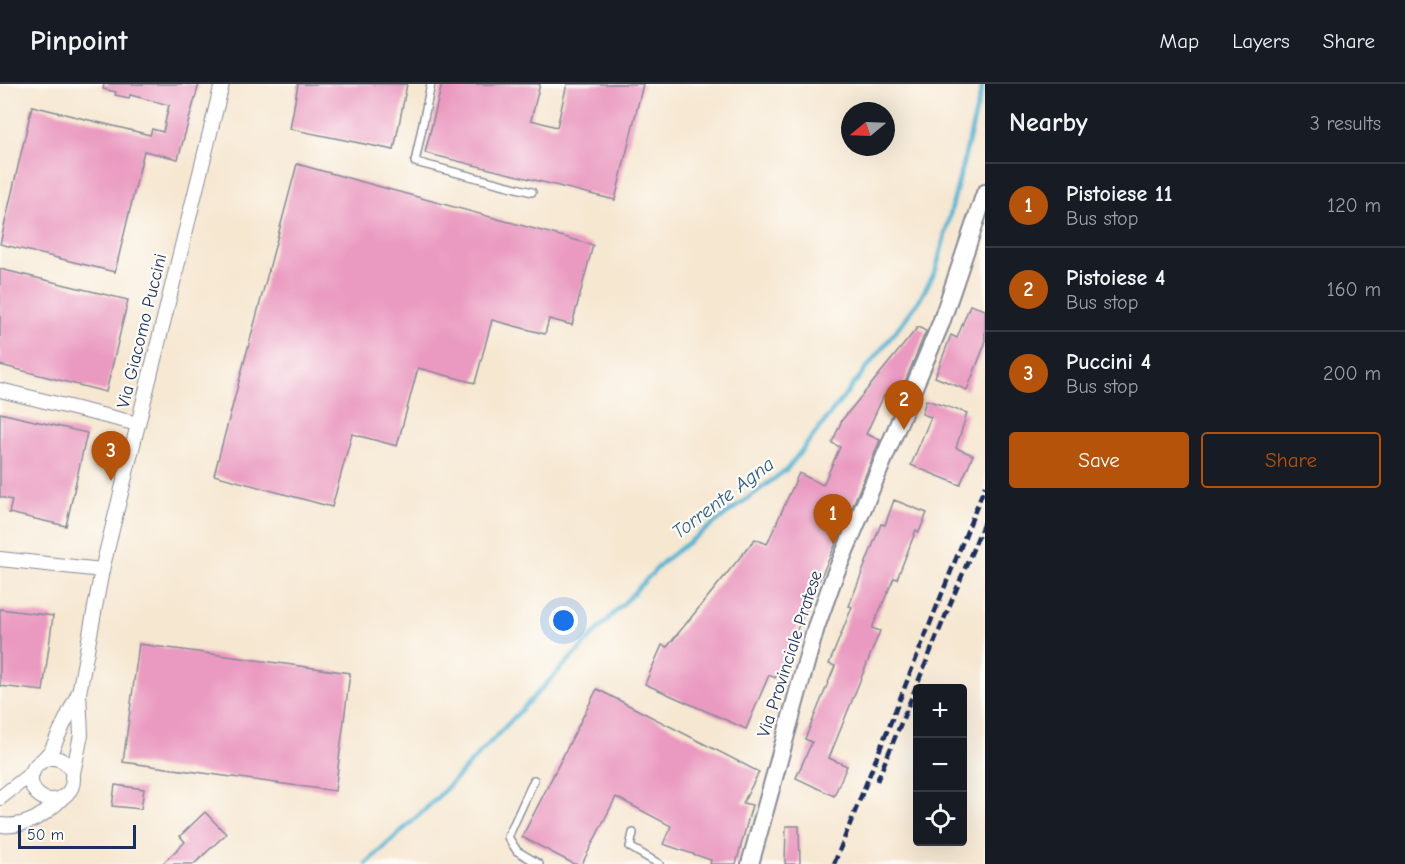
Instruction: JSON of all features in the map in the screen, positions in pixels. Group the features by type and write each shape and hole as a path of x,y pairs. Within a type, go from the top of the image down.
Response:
{"street":[{"name":"Via Giacomo Puccini","path":"72,778 81,735 79,693 102,570 222,84"},
{"name":"Via Provinciale Pratese","path":"750,864 816,627 834,577 941,323 985,192"},
{"path":"0,390 138,424"},
{"path":"0,559 102,570"},
{"name":"Via Giacomo Puccini","path":"0,798 37,767 51,751 79,693"},
{"path":"0,825 14,826 36,820 65,796 72,785 71,771 62,761 48,759 37,767 32,786 40,796 52,800 65,796"}],"lane":[{"path":"431,84 415,162 532,192"},
{"path":"534,780 508,837 517,851 539,864"},
{"path":"633,833 630,847 659,864"}],"building":[{"path":"104,84 199,84 178,159 144,151 115,272 0,244 32,106 150,135 152,129 163,132 169,105 130,95 129,98 115,95 116,92 103,89"},
{"path":"298,84 407,84 394,150 290,129"},
{"path":"442,84 540,84 531,120 557,127 567,84 643,84 615,200 425,153"},
{"path":"297,164 593,245 572,325 549,319 545,334 492,320 475,383 418,368 397,446 352,434 332,507 214,475"},
{"path":"0,269 128,300 106,392 0,365"},
{"path":"970,305 985,310 985,344 967,390 935,377 951,335 957,338"},
{"path":"918,327 926,331 897,401 884,395 866,434 880,440 848,517 775,678 769,675 746,729 645,684 662,645 667,647 755,539 767,544 799,473 823,485 840,447 832,443 842,420"},
{"path":"926,400 967,413 956,448 973,455 960,485 911,465 931,417 922,414"},
{"path":"0,413 87,433 66,526 9,513 12,500 0,497"},
{"path":"894,500 927,513 919,532 916,530 897,579 894,578 872,628 880,631 829,758 847,766 834,796 796,778 812,742 805,739 835,666 829,664 852,607 849,606 881,524 885,525"},
{"path":"0,609 53,616 43,691 0,686"},
{"path":"139,644 350,673 335,791 123,762"},
{"path":"597,689 759,772 743,803 752,805 736,864 710,864 711,860 663,844 671,826 616,797 582,864 574,864 522,837"},
{"path":"115,785 144,789 141,809 112,806"},
{"path":"205,812 226,834 194,864 162,864 185,842 180,836"},
{"path":"786,826 799,826 800,864 785,864"}],"waterway":[{"name":"Torrente Agna","path":"366,864 434,801 665,560 787,469 919,301 936,270 983,84"}],"railway":[{"path":"834,864 985,486"},
{"path":"877,781 985,520"}],"place":[{"name":"Pistoiese 4","path":"904,430"},
{"name":"Puccini 4","path":"111,481"},
{"name":"Pistoiese 11","path":"833,544"}]}
